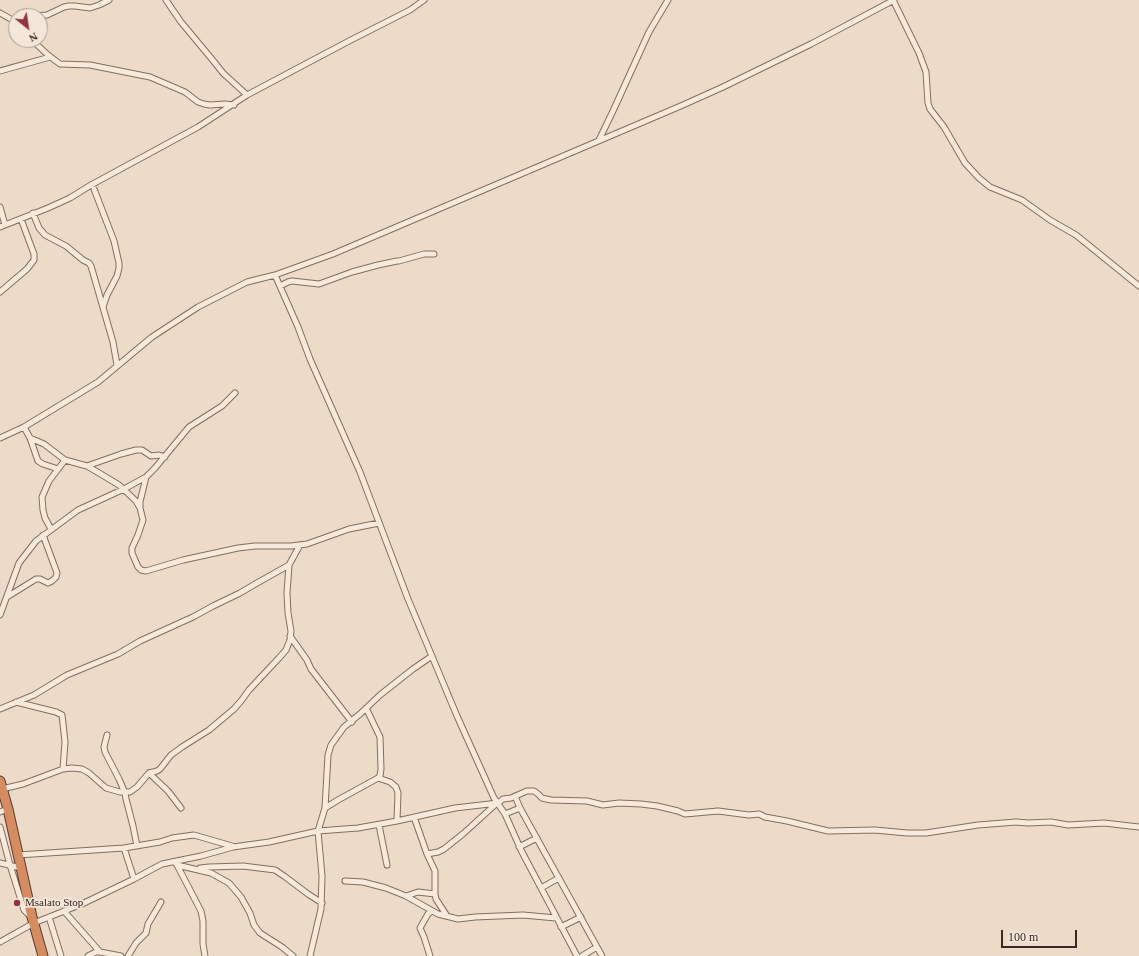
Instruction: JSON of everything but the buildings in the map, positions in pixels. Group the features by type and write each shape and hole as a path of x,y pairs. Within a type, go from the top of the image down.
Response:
{"highway":[{"path":"1,785 4,811 18,855 33,920 44,956"}],"street":[{"path":"48,15 64,7 75,6 90,8 109,0"},
{"path":"166,0 181,22 223,73 247,95"},
{"path":"0,207 3,226 70,198 198,127 234,105 247,95 410,10 424,0"},
{"path":"599,140 649,32 668,0"},
{"path":"0,438 24,427 98,382 152,337 198,307 247,282 274,275 333,254 730,84 811,44 894,0 919,52 926,72 928,103 933,113 944,127 965,164 990,187 1022,200 1050,220 1076,235 1139,286"},
{"path":"40,48 60,64 90,65 150,77 184,92 198,102 204,104 234,105"},
{"path":"0,71 50,57"},
{"path":"94,189 114,241 119,263 117,276 107,295 103,307"},
{"path":"33,214 45,235 66,246 90,264 113,342 117,365"},
{"path":"0,292 27,269 34,260 34,254 21,219"},
{"path":"280,286 292,281 318,284 378,265 424,254 434,254"},
{"path":"274,275 360,472 408,599 457,716 494,798 505,814 519,846 577,956"},
{"path":"0,615 19,563 33,544 78,510 146,477 189,428 222,406 235,393"},
{"path":"24,427 30,438 38,461 58,469"},
{"path":"30,438 44,444 65,460 87,466 100,473 124,489 136,501 142,514 142,524 132,548 133,558 141,570 146,571 183,560 238,548 307,544 349,529 379,522"},
{"path":"87,466 136,450 142,450 151,456 159,455 165,457"},
{"path":"51,529 42,510 42,497 48,481 65,460"},
{"path":"140,508 146,477"},
{"path":"7,597 36,579 40,579 48,583 56,577 57,573 43,535"},
{"path":"1,785 29,782 63,769 72,768 82,769 89,773 106,788 125,792 131,791 137,787 149,773 157,771 171,755 209,730 242,701 249,690 286,650 291,631 288,613 289,565 300,545"},
{"path":"0,709 34,694 67,675 118,654 140,641 193,617 240,593 289,565"},
{"path":"290,636 311,669 352,722"},
{"path":"310,956 322,903 322,876 318,831 325,808 328,755 331,745 344,727 352,722 387,689 432,656"},
{"path":"16,702 56,712 62,715 65,742 63,769"},
{"path":"325,808 378,778 380,774 380,737 366,708"},
{"path":"107,735 104,747 105,752 125,792 137,846"},
{"path":"149,773 168,791 181,808"},
{"path":"378,778 390,782 396,787 398,794 397,821"},
{"path":"427,854 444,849 503,799 511,798 527,791 534,792 542,798 551,800 587,801 603,805 619,803 641,804 657,806 685,814 718,810 749,815 759,814 765,817 828,831 875,830 926,833 978,825 1016,822 1051,822 1068,825 1104,823 1139,827"},
{"path":"515,796 520,808 602,956"},
{"path":"0,942 33,920 49,917 82,904 162,864 176,863 232,847 269,842 318,831 379,825 455,808 498,803"},
{"path":"505,814 520,808"},
{"path":"414,817 427,854 435,871 436,899 447,916"},
{"path":"379,825 387,865"},
{"path":"0,827 24,910 33,920"},
{"path":"18,855 124,848 194,835 232,847"},
{"path":"519,846 537,838"},
{"path":"124,848 134,879"},
{"path":"0,863 21,868"},
{"path":"176,863 211,873 229,883 241,897 250,913 254,925 260,933 293,956"},
{"path":"176,863 201,912 205,956"},
{"path":"196,869 243,866 275,870 322,903"},
{"path":"541,888 559,878"},
{"path":"345,881 371,884 386,888 406,896 432,911 458,919 523,915 556,918"},
{"path":"406,896 418,892 435,894"},
{"path":"128,956 136,943 146,933 148,924 161,902"},
{"path":"64,911 100,952"},
{"path":"430,956 420,928 428,914 432,911"},
{"path":"49,917 60,956"},
{"path":"561,928 581,917"},
{"path":"582,956 597,947"},
{"path":"88,956 96,952 121,956"}],"place":[{"name":"Msalato Stop","path":"17,903"}]}
